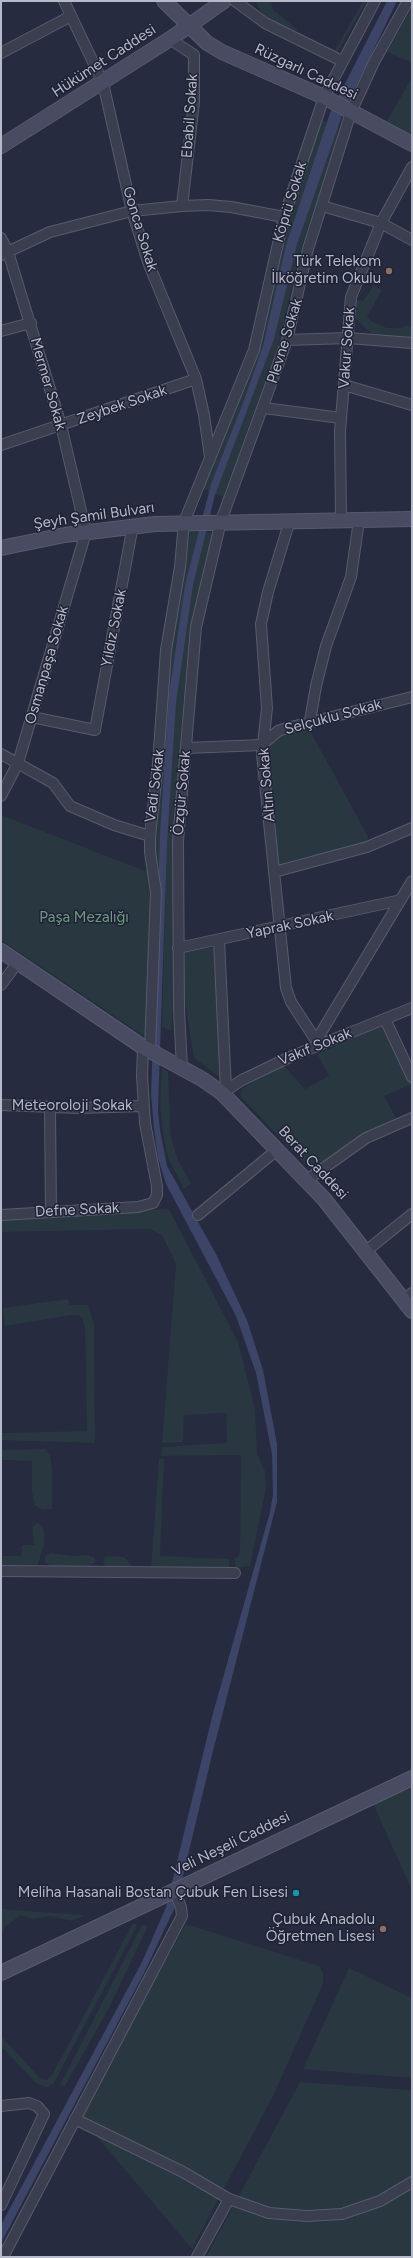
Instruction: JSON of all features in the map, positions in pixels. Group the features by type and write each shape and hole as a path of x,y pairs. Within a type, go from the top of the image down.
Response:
{"street":[{"name":"Gonca Sokak","path":"64,1 103,83 132,211 150,268 196,379 204,415 210,458"},
{"name":"Rüzgarlı Caddesi","path":"164,1 207,43 222,52 324,98 412,144"},
{"name":"Hükümet Caddesi","path":"1,146 103,83 224,1"},
{"path":"235,1 265,23 342,61"},
{"name":"Köprü Sokak","path":"188,522 210,458 257,341 284,217 324,98 342,61 375,1"},
{"name":"Plevne Sokak","path":"221,521 264,408 287,340 308,249 350,111 374,62 408,1"},
{"path":"1,53 71,16"},
{"name":"Ebabil Sokak","path":"170,39 194,55 194,102 182,206"},
{"path":"194,55 207,43"},
{"name":"Vakur Sokak","path":"341,519 341,418 349,309 354,286 381,223 412,167"},
{"path":"4,254 50,232 132,211 182,206 231,207 284,217"},
{"path":"322,206 381,223 412,240"},
{"name":"Mermer Sokak","path":"1,238 4,254 31,323 61,425 86,532"},
{"path":"1,331 31,323"},
{"path":"287,340 348,338 412,344"},
{"name":"Zeybek Sokak","path":"1,445 196,379"},
{"path":"344,385 412,405"},
{"path":"264,408 341,418"},
{"path":"221,521 412,519"},
{"name":"Altın Sokak","path":"290,520 268,592 261,624 267,708 262,745 278,928 288,995 317,1043"},
{"path":"310,721 316,686 326,646 351,577 359,520"},
{"name":"Şeyh Şamil Bulvarı","path":"1,548 133,525 221,521"},
{"name":"Özgür Sokak","path":"182,1068 178,948 178,841 196,631 221,521"},
{"name":"Vadi Sokak","path":"153,1203 157,1195 157,1186 149,1154 143,1106 156,892 150,852 150,836 158,764 166,650 188,522"},
{"name":"Yıldız Sokak","path":"32,717 95,730 133,525"},
{"name":"Osmanpaşa Sokak","path":"1,796 18,763 86,532"},
{"name":"Selçuklu Sokak","path":"262,745 278,731 310,721 412,697"},
{"path":"186,748 262,745"},
{"path":"1,754 53,783 70,806 114,825 150,836"},
{"path":"274,872 367,847 412,828"},
{"path":"317,1043 412,881"},
{"name":"Yaprak Sokak","path":"178,948 278,928 401,900"},
{"path":"219,940 224,1092"},
{"path":"1,951 146,1048"},
{"path":"1,985 18,962"},
{"name":"Vakıf Sokak","path":"224,1092 269,1066 317,1043 412,1008"},
{"path":"385,1019 412,1077"},
{"name":"Berat Caddesi","path":"146,1048 224,1092 307,1180 409,1302"},
{"name":"Meteoroloji Sokak","path":"1,1105 50,1108 143,1106"},
{"path":"50,1108 51,1212"},
{"path":"307,1180 366,1138 412,1118"},
{"path":"198,1215 278,1149"},
{"name":"Defne Sokak","path":"1,1215 138,1207 153,1203"},
{"path":"366,1251 412,1214"},
{"path":"1,1571 235,1573"},
{"name":"Veli Neşeli Caddesi","path":"1,1973 412,1778"},
{"path":"3,2257 182,1916 180,1887"},
{"path":"1,2106 29,2103 37,2106 44,2114 1,2206"},
{"path":"75,2119 183,2172 228,2199 255,2209 282,2214 331,2215 366,2207 393,2194 412,2182"},
{"path":"198,2257 228,2199"}],"green space":[{"path":"255,1 271,1 273,10 297,29 295,33 265,18"},
{"path":"363,1 367,1 337,53 334,52"},
{"path":"412,8 412,63 387,52"},
{"path":"412,77 412,136 386,123"},
{"path":"322,120 339,127 335,149 301,248 278,347 223,497 202,488 250,367 278,251 300,180"},
{"path":"374,285 382,290 367,317 371,321 387,328 402,328 406,325 412,328 412,339 373,335 355,318 354,299 363,301"},
{"path":"190,532 214,533 191,626 182,716 174,836 172,1031 162,1027 166,874 155,873 153,845 167,664"},
{"path":"309,729 368,836 367,842 325,856 308,856 279,865 266,751 275,739 281,735"},
{"name":"Paşa Mezalığı","path":"1,815 153,874 147,1038 1,940"},
{"path":"216,947 221,1078 194,1058 185,1001 185,951"},
{"path":"383,1025 412,1084 384,1096 396,1118 363,1135 313,1172 241,1097 240,1093 243,1088 284,1066 305,1089 329,1076 317,1054"},
{"path":"162,1068 168,1072 171,1138 178,1160 191,1184 184,1189 168,1158 164,1140 160,1105"},
{"path":"169,1209 238,1342 255,1409 257,1454 265,1471 266,1488 250,1566 236,1568 234,1559 239,1556 240,1546 241,1455 161,1456 162,1447 227,1443 226,1413 184,1415 183,1442 162,1443 176,1264 162,1235 150,1229 1,1232 1,1219"},
{"path":"68,1299 70,1305 88,1305 94,1324 95,1443 1,1440 1,1433 87,1431 85,1328 82,1318 79,1315 72,1315 5,1326 3,1308"},
{"path":"45,1449 50,1455 52,1468 52,1509 42,1510 35,1505 32,1492 32,1461 1,1460 1,1450"},
{"path":"159,1459 164,1459 160,1556 229,1559 230,1570 151,1570"},
{"path":"38,1522 44,1530 44,1544 38,1565 1,1566 1,1556 21,1556 22,1545 34,1545 32,1527"},
{"path":"51,1553 72,1556 88,1555 94,1557 96,1562 86,1568 55,1568 44,1562 46,1555"},
{"path":"105,1556 124,1557 133,1566 131,1570 111,1569 103,1564"},
{"path":"412,1788 412,1890 373,1804 391,1795"},
{"path":"1,1908 10,1910 85,1915 72,1921 50,1916 32,1919 21,1915 6,1926 1,1935"},
{"path":"133,1923 137,1924 136,1928 54,2083 48,2087 37,2084 1,2046 1,2036 41,2079 47,2080 52,2075"},
{"path":"186,1924 319,1966 323,1973 323,1984 274,2094 192,2249 78,2114"},
{"path":"142,1925 148,1926 109,2008 65,2086 61,2086 61,2083"},
{"path":"349,1968 412,1998 412,2078 303,2069"},
{"path":"300,2082 412,2090 412,2257 206,2257"}],"water":[{"path":"387,1 397,1 343,113 297,244 274,339 215,495 193,585 176,703 167,844 158,1110 160,1130 167,1166 217,1256 247,1320 263,1370 277,1444 277,1502 213,1751 176,1905 144,1973 1,2243 1,2225 142,1962 166,1907 213,1713 270,1512 273,1494 272,1454 256,1373 236,1316 166,1184 158,1158 154,1128 151,1095 160,834 169,694 185,585 211,484 243,403 263,346 286,245 330,113"}],"place":[{"name":"Türk Telekom İlköğretim Okulu","path":"389,271"},
{"name":"Meliha Hasanali Bostan Çubuk Fen Lisesi","path":"296,1893"},
{"name":"Çubuk Anadolu Öğretmen Lisesi","path":"383,1929"}]}
